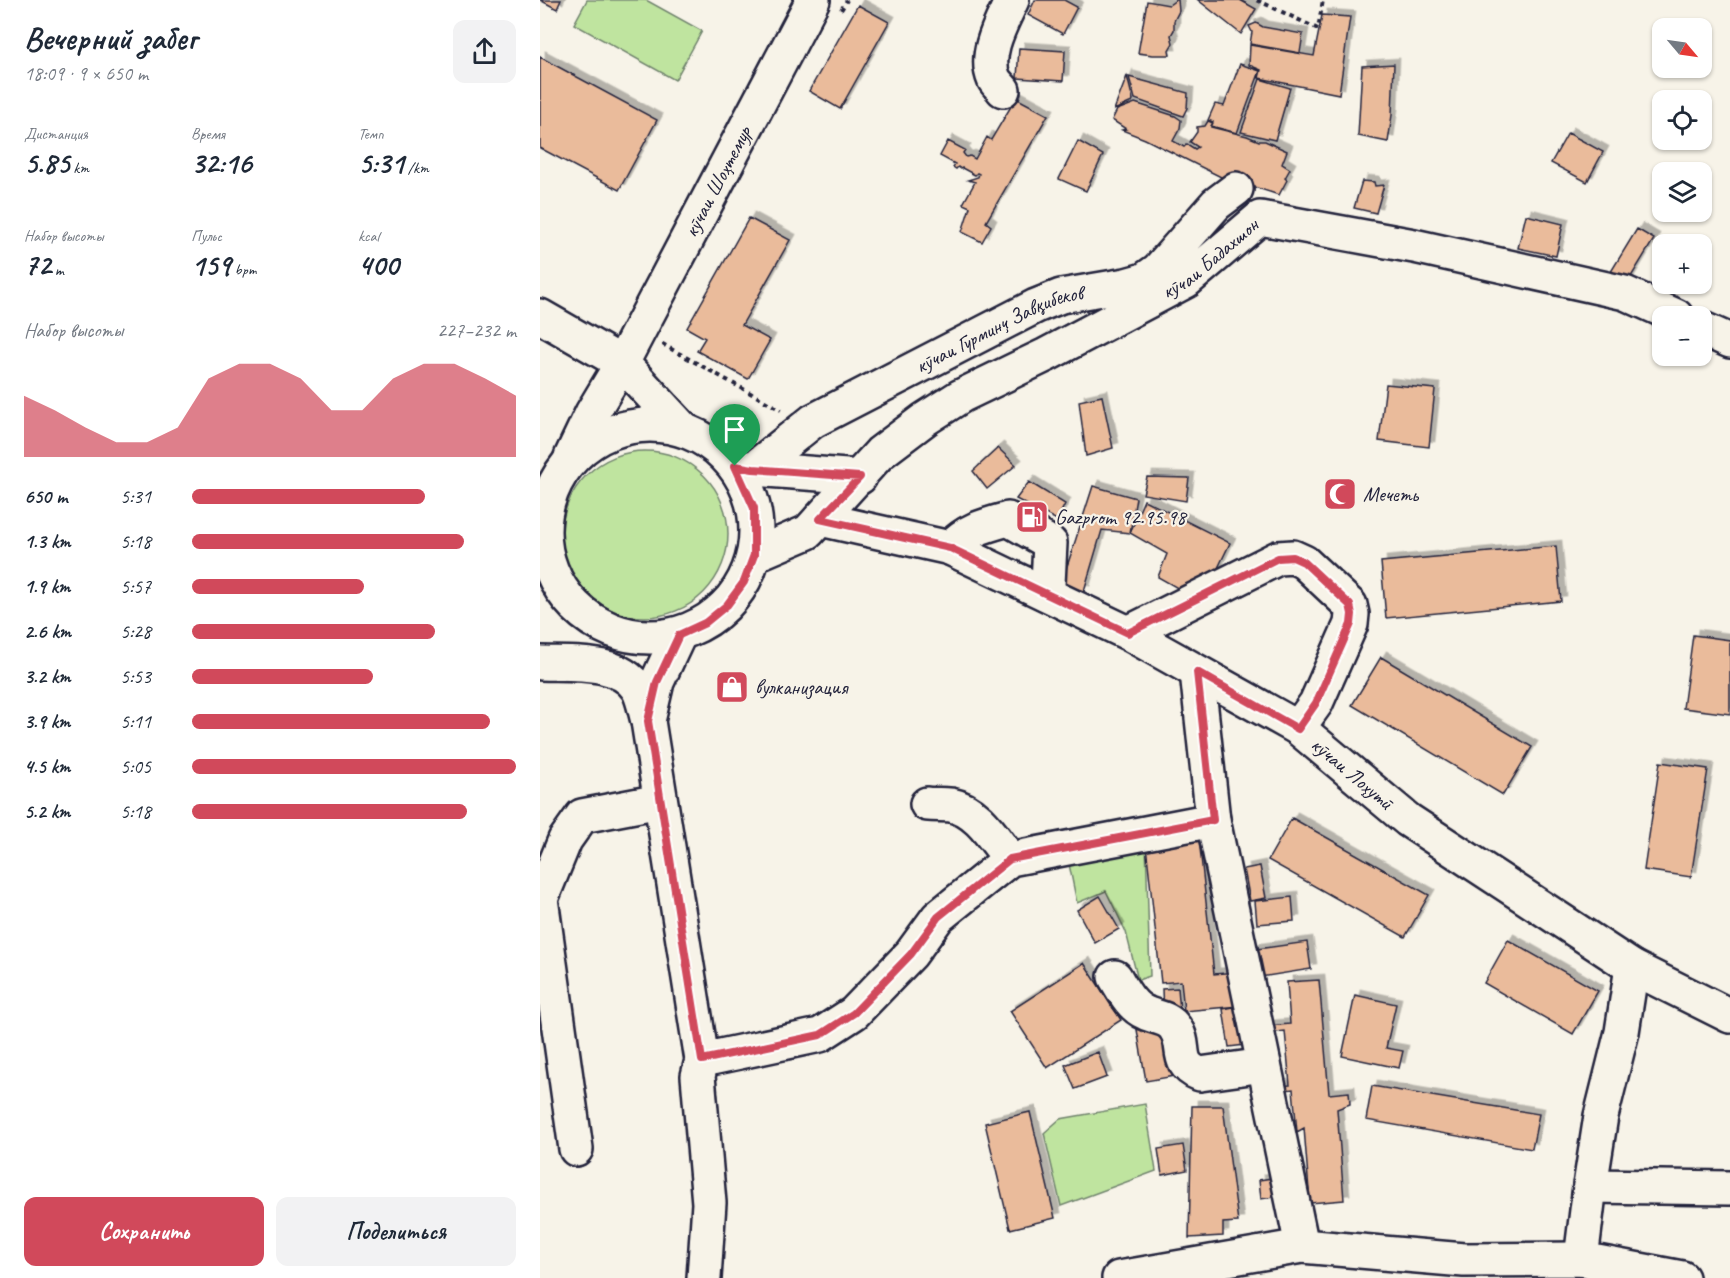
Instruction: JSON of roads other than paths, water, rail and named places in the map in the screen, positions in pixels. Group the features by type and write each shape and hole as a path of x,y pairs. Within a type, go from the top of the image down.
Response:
{"street":[{"path":"1003,90 994,81 990,67 995,37 1012,0"},
{"name":"кӯчаи Шоҳтемур","path":"569,461 591,413 827,5"},
{"name":"кӯчаи Гурминҷ Завқибеков","path":"744,468 813,421 1036,306 1061,296 1144,280 1158,270 1216,204 1236,189"},
{"name":"кӯчаи Бадахшон","path":"754,555 808,532 870,465 925,418 961,396 1046,355 1186,281 1260,218 1414,246 1625,293 1654,306"},
{"path":"540,316 622,363 683,429"},
{"path":"1712,333 1730,341"},
{"path":"632,638 591,622 560,591 544,550 543,509 569,461 592,441 621,428 652,424 683,429 712,444 744,468 870,465"},
{"path":"540,663 632,638 679,635 705,623 727,605 744,582 754,555 754,508 744,468"},
{"name":"кӯчаи Лоҳутӣ","path":"820,519 950,548 1128,633 1298,729 1408,820 1632,967 1730,1016"},
{"path":"950,548 958,538 985,524 1008,519 1050,543 1048,584 1045,593"},
{"path":"1128,633 1278,558 1293,557 1304,562 1350,605 1352,614 1351,624 1316,703 1298,729"},
{"path":"648,721 657,682 679,635"},
{"path":"540,663 602,666 625,676 638,689 648,721 702,1060 698,1076 709,1203 704,1278"},
{"path":"1197,672 1213,820 1302,1246"},
{"path":"576,1149 541,899 565,840 582,816 660,801"},
{"path":"927,804 951,805 975,816 1010,859"},
{"path":"702,1060 820,1035 854,1013 911,954 938,917 1010,859 1213,820"},
{"path":"1581,1259 1601,1116 1622,1032 1632,967"},
{"path":"1115,977 1139,1009 1145,1013 1162,1017 1175,1028 1185,1064 1191,1070 1200,1074 1264,1065"},
{"path":"1590,1186 1730,1188"},
{"path":"1119,1278 1302,1246 1464,1260 1581,1259 1682,1278"}],"place":[{"name":"Мечеть","path":"1340,494"},
{"name":"Gazprom 92.95.98","path":"1032,517"},
{"name":"вулканизация","path":"732,687"}]}
